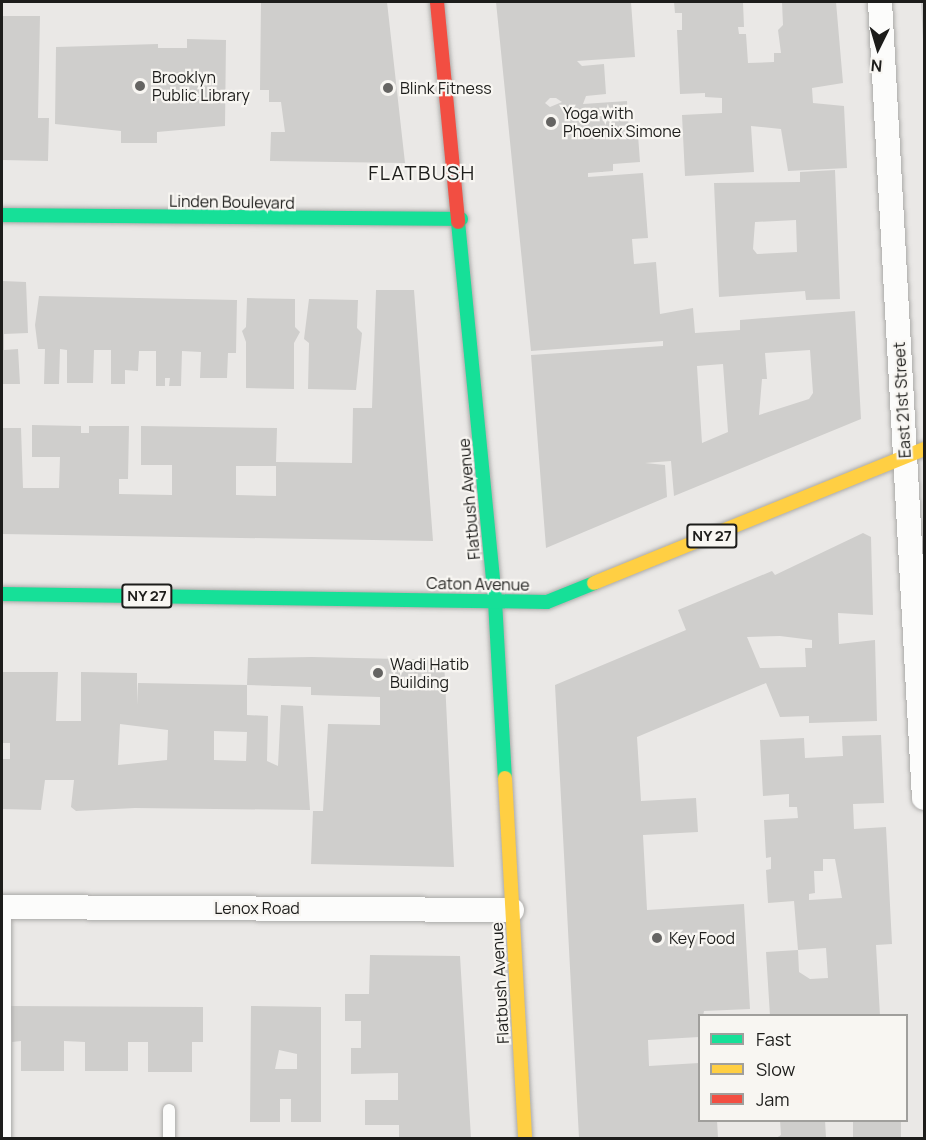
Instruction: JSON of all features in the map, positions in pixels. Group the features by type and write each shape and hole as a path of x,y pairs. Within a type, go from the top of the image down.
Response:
{"main road":[{"name":"Flatbush Avenue","path":"437,2 461,219 495,601 525,1138"},
{"name":"Linden Boulevard","path":"2,215 461,219"},
{"name":"Caton Avenue","path":"2,594 547,602 915,453"}],"street":[{"name":"East 21st Street","path":"880,2 915,453 924,798"},
{"name":"Lenox Road","path":"3,907 512,910"}],"lane":[{"path":"3,907 5,1138"},
{"path":"169,1110 169,1138"}],"building":[{"path":"261,2 387,2 405,163 270,161 271,132 285,132 281,102 269,102 269,90 260,90"},
{"path":"496,2 631,2 635,57 577,61 582,66 604,64 606,94 586,96 583,104 627,101 629,135 638,135 640,162 613,164 613,171 588,173 588,177 643,173 648,238 632,239 634,264 656,262 660,314 693,308 695,333 740,330 740,320 855,311 861,419 674,496 671,461 645,463 665,465 667,497 546,548 531,355 663,346 663,341 531,351","holes":["550,98 556,98 562,102 550,107 545,103","810,350 813,393 809,399 759,415 762,379 767,379 765,353","723,364 728,432 702,443 697,366"]},
{"path":"674,2 743,2 744,27 738,27 739,34 746,34 748,63 774,62 774,53 781,53 778,30 783,25 782,2 836,2 843,83 812,88 813,103 844,106 847,168 788,171 781,129 751,126 754,172 685,176 682,115 722,113 722,98 705,97 705,93 680,94 677,30 682,30 682,13 675,13"},
{"path":"921,2 924,2 924,40 923,40"},
{"path":"2,16 40,16 38,118 49,118 48,161 2,160"},
{"name":"Brooklyn Public Library","path":"187,39 226,40 225,126 157,132 157,143 121,143 121,131 55,124 56,47 158,44 158,48 187,48"},
{"path":"835,170 840,299 806,300 805,291 719,297 714,183 800,182 800,172","holes":["796,220 797,252 757,254 753,249 755,222"]},
{"path":"2,281 26,282 28,333 4,334 4,350 18,349 20,384 2,384"},
{"path":"376,290 414,290 433,541 2,534 2,428 21,428 23,488 59,488 60,457 32,457 32,425 81,426 81,433 89,433 89,426 129,426 128,479 119,479 119,494 172,495 172,465 141,465 141,426 277,428 276,462 352,463 353,408 372,408","holes":["236,466 276,466 276,496 236,495"]},
{"path":"39,296 237,300 236,353 228,353 227,378 200,378 201,352 182,351 181,386 169,386 170,378 165,378 165,386 156,386 156,351 139,351 138,371 125,370 125,384 111,384 111,350 94,350 93,383 67,383 67,350 60,349 59,384 44,384 45,349 38,349 35,325"},
{"path":"247,298 295,299 295,327 300,332 294,343 294,389 246,388 246,342 242,331 246,327"},
{"path":"309,299 358,300 357,328 362,333 356,390 308,389 309,343 304,339"},
{"path":"863,533 871,537 873,615 838,613 839,644 875,640 877,721 809,723 809,716 780,717 766,683 637,737 641,801 696,798 698,832 643,835 647,910 744,904 750,1009 704,1011 703,1014 698,1014 698,1037 648,1040 649,1066 698,1063 698,1122 717,1122 718,1138 579,1138 555,685 686,630 678,610 772,571 775,575","holes":["780,636 812,640 812,648 805,648 806,667 760,668 747,637"]},
{"path":"248,658 444,660 454,867 311,864 313,811 323,811 328,724 380,725 380,697 311,695 311,687 247,685"},
{"path":"2,672 58,672 56,721 81,721 81,672 137,673 137,705 138,683 247,685 247,715 268,716 267,761 278,766 281,705 303,706 310,810 135,808 76,811 71,807 74,780 45,780 41,810 2,809 2,759 10,759 10,743 2,743","holes":["120,724 168,730 167,760 118,765","214,731 247,732 246,761 214,760"]},
{"path":"881,735 884,803 853,804 854,829 886,827 892,944 876,945 880,1014 770,1014 766,952 798,950 794,901 768,903 766,870 771,869 771,857 766,858 764,820 798,818 797,807 789,807 789,794 763,796 760,740 804,738 805,758 843,756 842,736","holes":["823,859 835,859 842,898 809,900 809,894 815,893 814,871 823,871","826,948 828,978 810,979 799,972 798,950"]},
{"path":"370,955 460,956 471,1138 399,1138 399,1125 365,1125 365,1100 398,1100 398,1073 351,1074 351,1048 361,1048 361,1021 345,1021 345,994 369,994"},
{"path":"11,1006 203,1007 203,1042 192,1042 192,1072 148,1072 148,1042 128,1042 128,1071 85,1071 85,1042 64,1041 64,1071 21,1071 21,1041 12,1042"},
{"path":"251,1006 321,1007 321,1122 291,1122 291,1099 280,1099 280,1122 250,1122","holes":["279,1050 297,1054 297,1069 275,1069"]},
{"path":"780,1122 825,1122 826,1138 776,1138 781,1135"},
{"path":"853,1122 901,1122 901,1138 853,1138"}],"traffic: fast":[{"path":"2,215 461,219"},
{"path":"458,222 495,601 505,778"},
{"path":"2,594 547,602 594,583"}],"traffic: slow":[{"path":"594,583 924,449"},
{"path":"505,778 525,1138"}],"traffic: jam":[{"path":"437,2 458,222"}],"place":[{"name":"Brooklyn Public Library","path":"140,86"},
{"name":"Blink Fitness","path":"388,88"},
{"name":"Yoga with Phoenix Simone","path":"551,122"},
{"name":"Wadi Hatib Building","path":"378,673"},
{"name":"Key Food","path":"657,938"}],"district":[{"name":"FLATBUSH","path":"422,172"}]}
